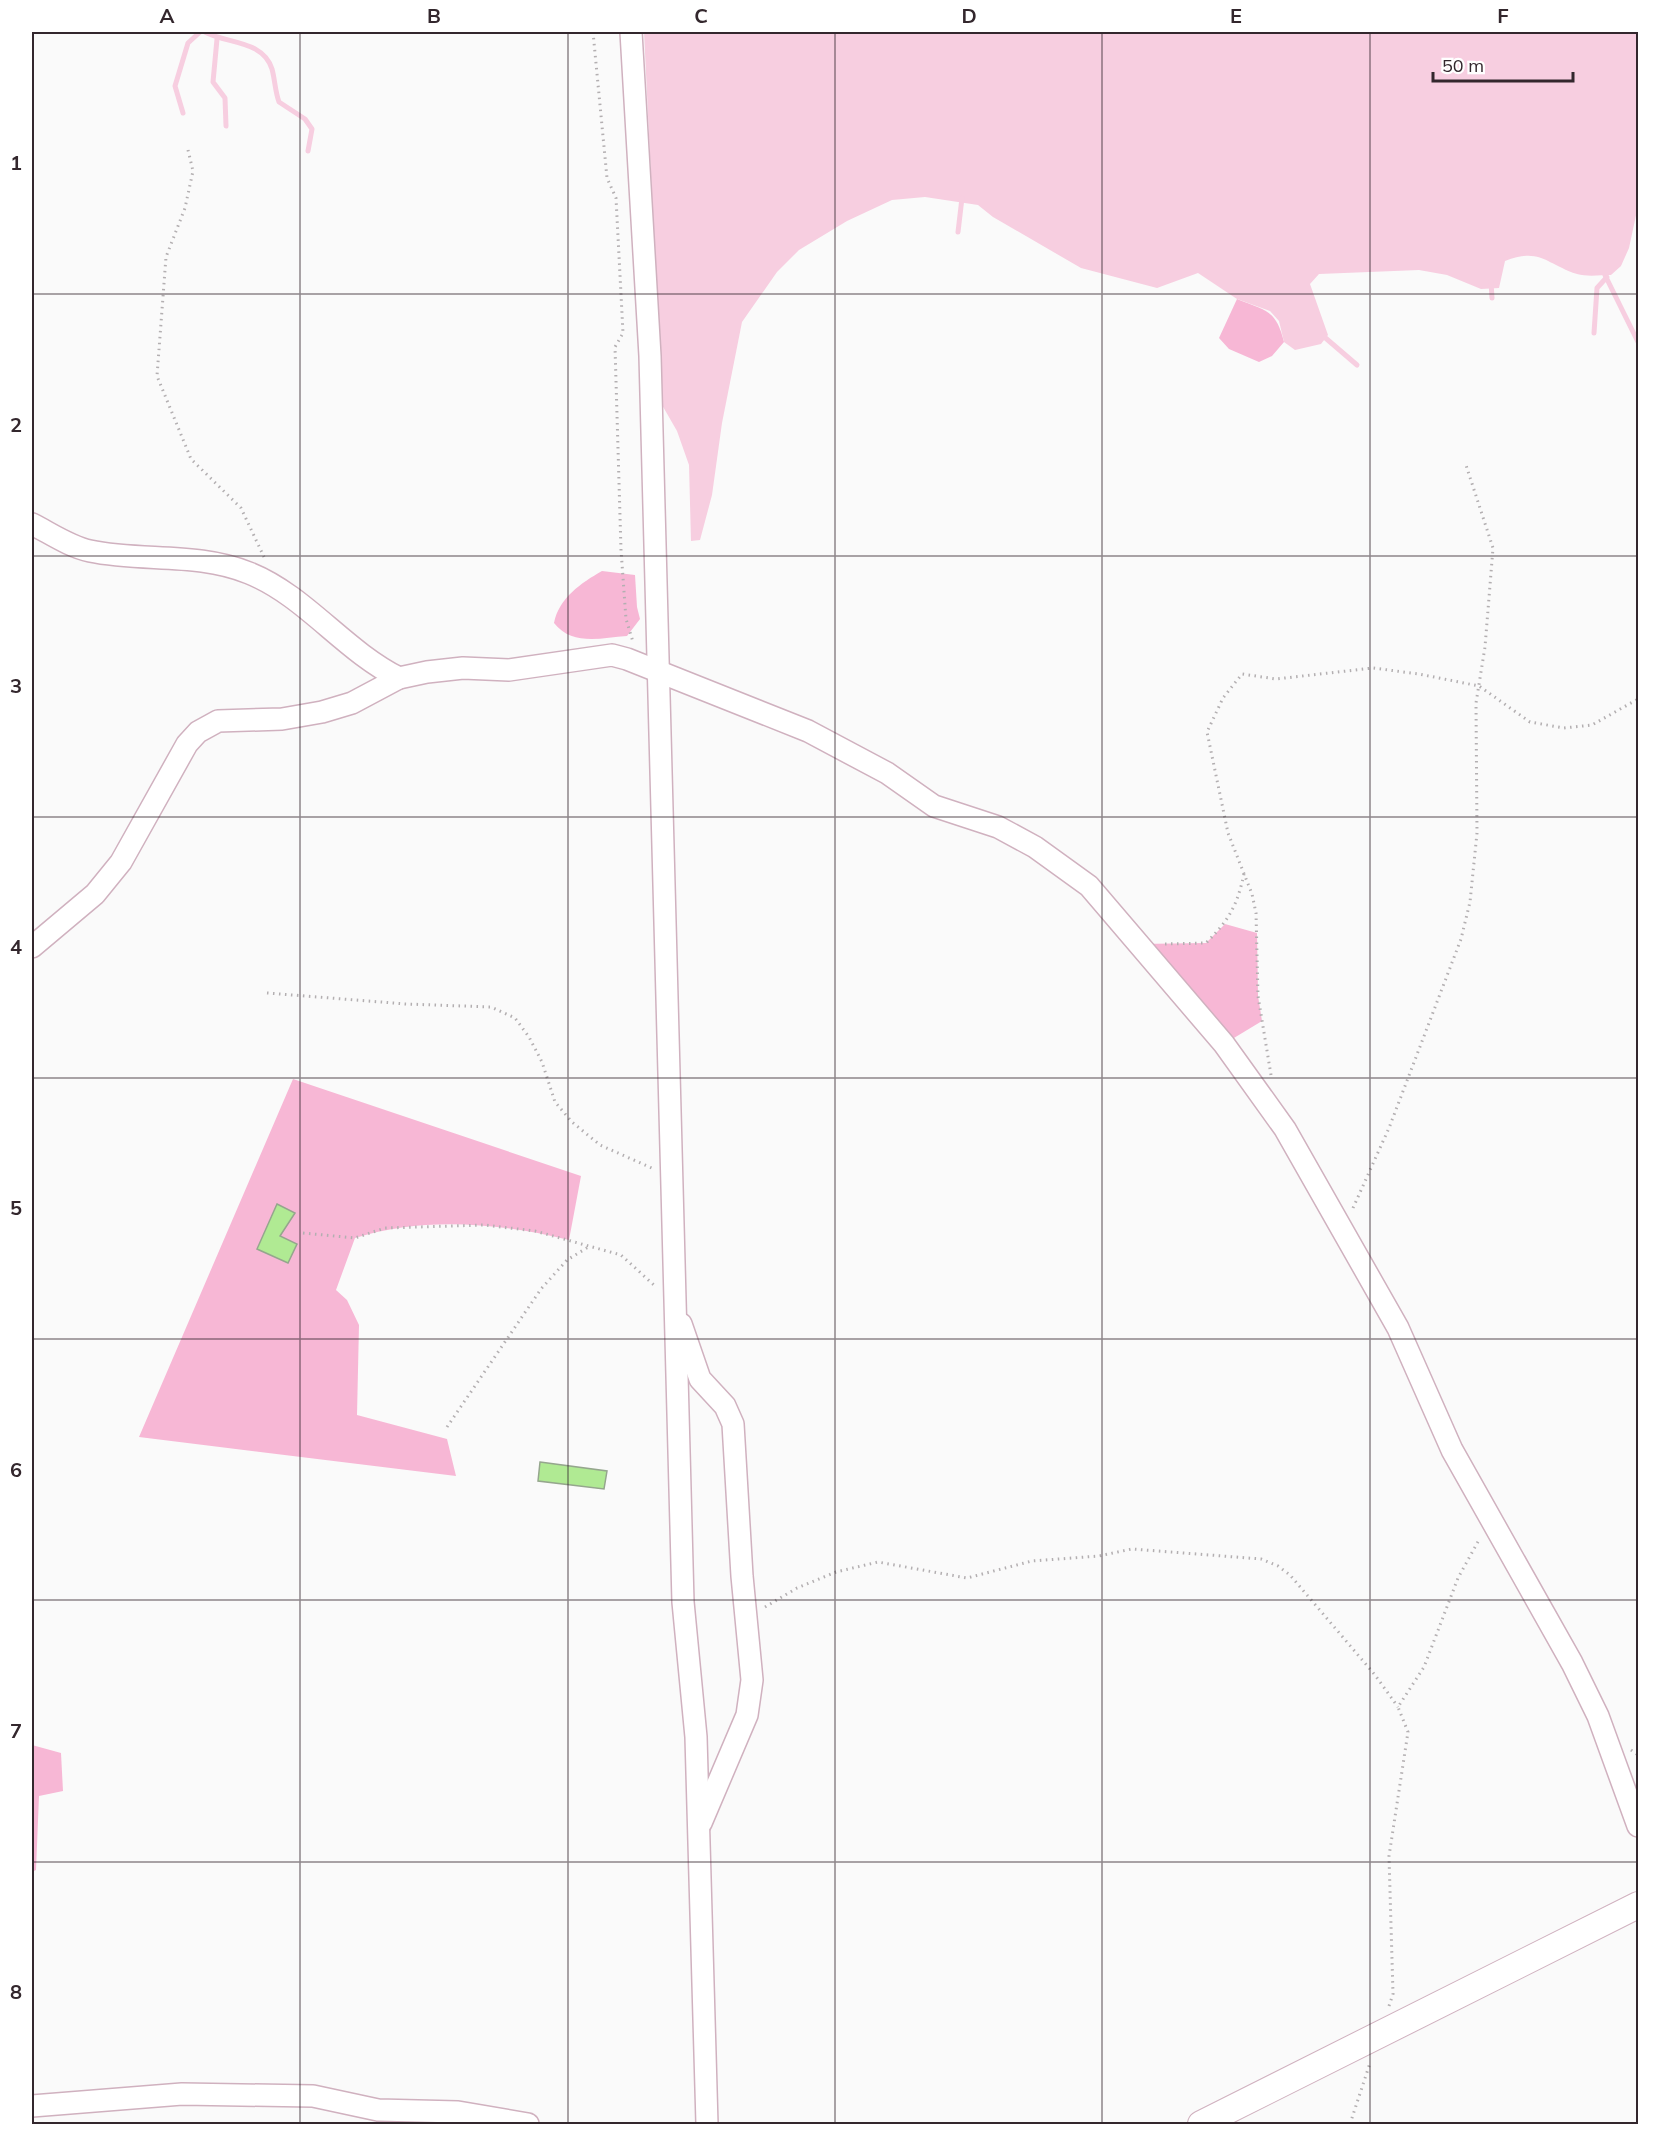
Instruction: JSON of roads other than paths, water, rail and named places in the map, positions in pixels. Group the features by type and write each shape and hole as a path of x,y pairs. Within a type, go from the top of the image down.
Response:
{"street":[{"path":"632,32 650,356 648,668 671,1176 683,1602 696,1737 710,2119"},
{"path":"32,524 88,551 208,561 247,572 278,586 360,655 399,678"},
{"path":"32,947 95,894 121,862 187,744 198,732 218,721 282,719 322,712 352,703 399,678 463,668 509,670 612,655 808,731 887,773 934,806 998,827 1035,847 1089,886 1224,1044 1285,1129 1398,1328 1452,1450 1572,1663 1598,1716 1638,1826"},
{"path":"675,1305 700,1379 725,1406 733,1424 741,1565 752,1680 747,1715 698,1829"},
{"path":"1201,2124 1638,1905"},
{"path":"32,2106 182,2094 313,2096 378,2110 458,2112 528,2124"}],"waterway":[{"path":"183,113 175,86 188,43 200,32"},
{"path":"205,32 243,44 261,53 272,69 279,102 305,119 312,129 308,151"},
{"path":"217,39 213,82 225,98 226,126"},
{"path":"958,232 962,198"},
{"path":"1602,269 1638,342"},
{"path":"1594,333 1597,288 1607,277"},
{"path":"1491,282 1492,298"},
{"path":"1322,335 1357,365"}]}
